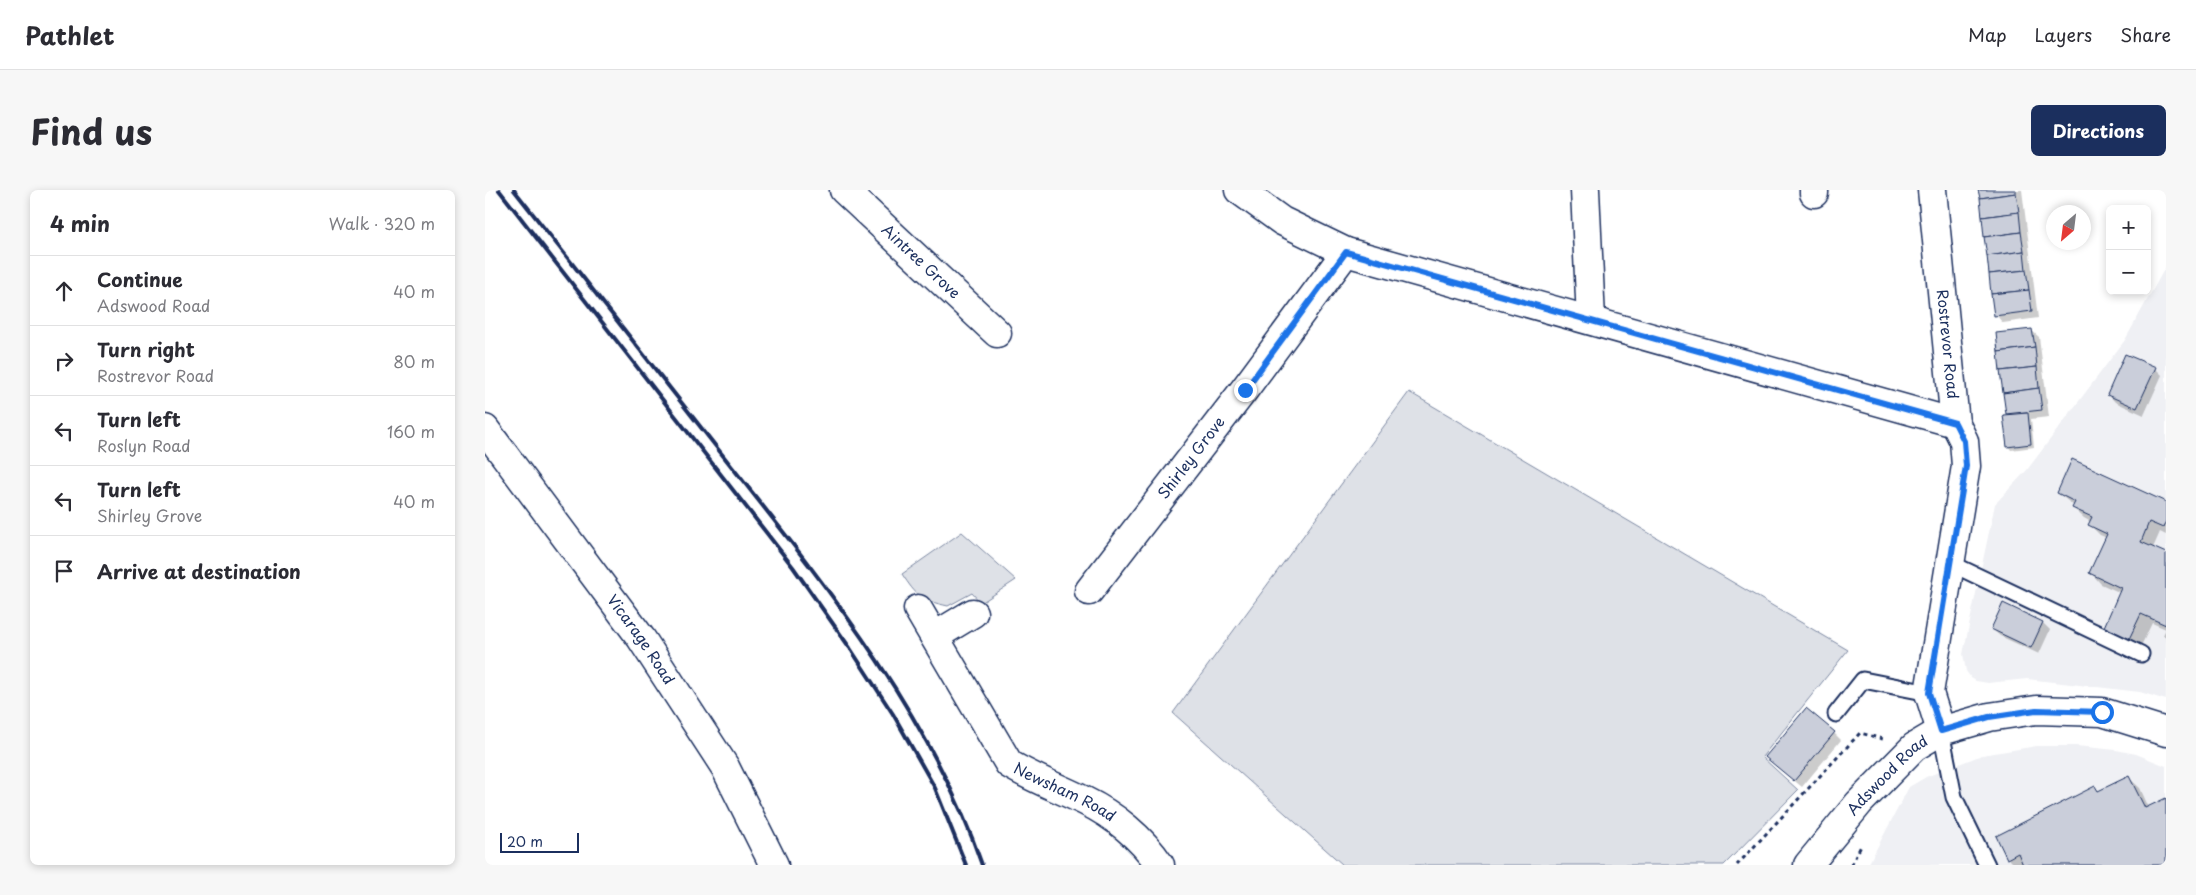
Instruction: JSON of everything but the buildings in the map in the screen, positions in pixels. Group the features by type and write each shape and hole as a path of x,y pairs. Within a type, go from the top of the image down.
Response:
{"street":[{"name":"Aintree Grove","path":"844,190 997,333"},
{"path":"1239,190 1282,221 1346,252 1955,423"},
{"path":"1585,190 1591,320"},
{"name":"Rostrevor Road","path":"1933,190 1955,423 1964,441 1966,466 1929,693 1941,731"},
{"name":"Shirley Grove","path":"1089,591 1245,390 1346,252"},
{"name":"Vicarage Road","path":"485,429 641,638 725,767 775,865"},
{"name":"Newsham Road","path":"918,609 1009,764 1032,778 1086,801 1131,831 1160,865"},
{"path":"935,636 973,613"},
{"name":"Adswood Road","path":"1808,865 1859,803 1914,747 1941,731 1989,717 2036,710 2102,712 2166,732"}],"lane":[{"path":"1950,564 2141,654"},
{"path":"1836,714 1863,680 1929,693"},
{"path":"1941,731 1954,796 1987,865"}],"path":[{"path":"1737,865 1860,733 1914,747"}],"shaded area":[{"path":"2166,266 2166,700 2140,692 2027,679 1988,683 1976,681 1966,671 1963,654 1995,504 2027,470 2125,340"},
{"path":"1409,392 1848,650 1762,757 1798,790 1724,865 1343,865 1173,713"},
{"path":"962,532 1016,580 981,603 972,593 948,606 932,602 916,593 902,574"},
{"path":"2037,746 2076,746 2116,750 2136,754 2166,766 2166,865 1868,865 1909,787 1926,777 1982,755"}],"railway":[{"path":"499,190 793,567 850,648 893,714 935,788 966,865"},
{"path":"514,190 804,559 874,656 906,705 935,757 961,810 982,865"}],"route":[{"path":"1245,390 1346,252 1955,423 1964,441 1966,466 1929,693 1941,731 1989,717 2036,710 2102,712"}]}
